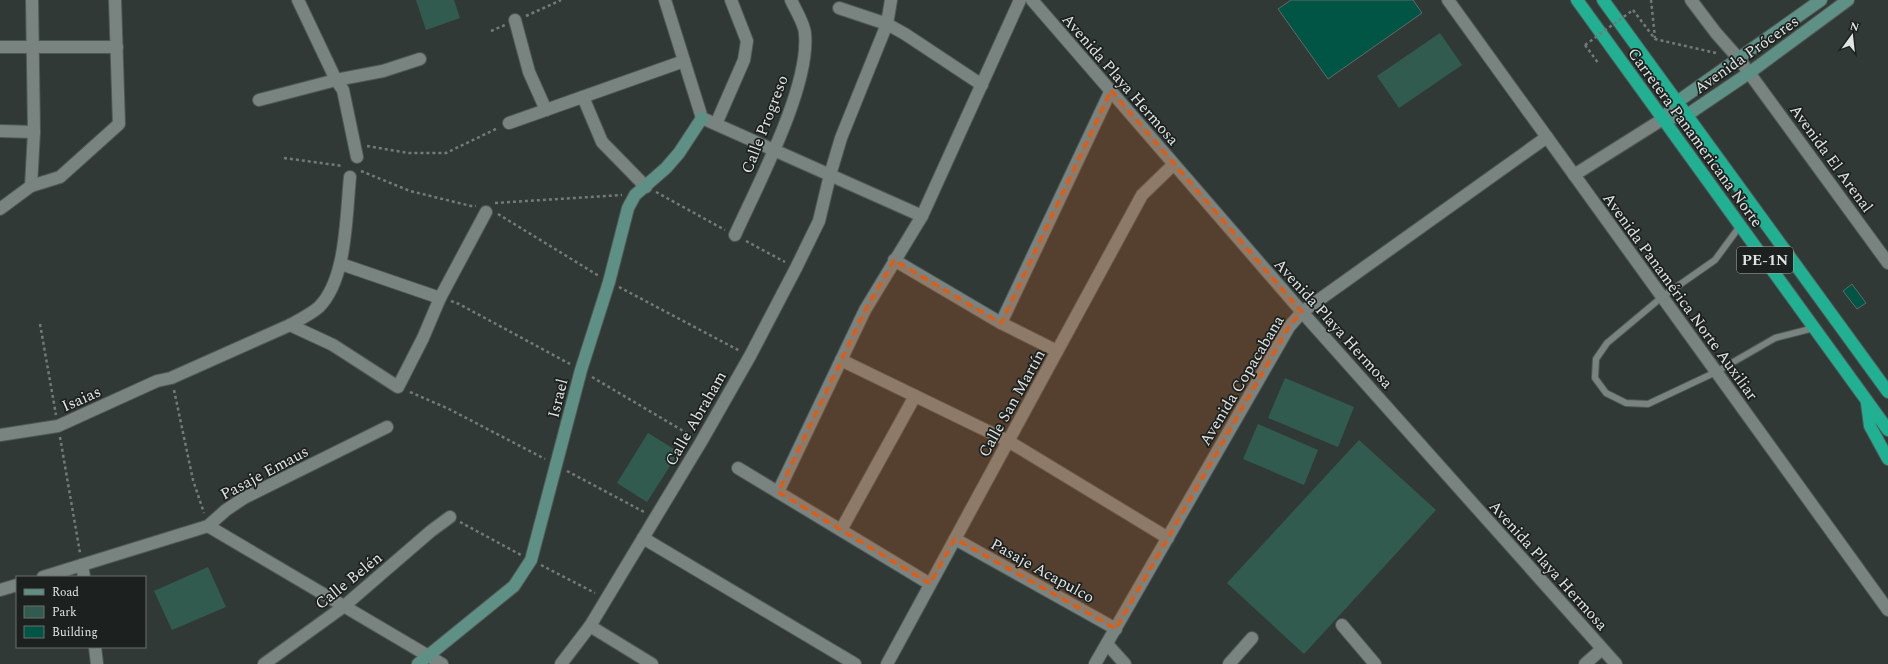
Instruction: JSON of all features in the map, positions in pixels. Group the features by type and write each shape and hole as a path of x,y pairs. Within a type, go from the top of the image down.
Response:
{"highway":[{"name":"Carretera Panamericana Norte","path":"1577,0 1888,430"},
{"name":"Carretera Panamericana Norte","path":"1603,0 1886,388"},
{"path":"1866,400 1870,426 1888,459"}],"street":[{"path":"31,186 34,132 32,0"},
{"path":"0,209 31,186 60,177 119,124 115,0"},
{"path":"298,0 336,80 343,90 357,157"},
{"path":"665,0 702,118 773,148 922,216"},
{"path":"716,124 744,60 746,42 731,0"},
{"name":"Calle Progreso","path":"736,235 790,110 802,68 805,32 791,0"},
{"name":"Calle Abraham","path":"561,664 590,626 701,442 796,268 819,221 841,138 887,24 891,0"},
{"path":"778,492 865,310 922,216 1020,0"},
{"name":"Avenida Playa Hermosa","path":"1032,0 1302,312 1616,664"},
{"name":"Avenida Panamérica Norte Auxiliar","path":"1448,0 1888,610"},
{"name":"Avenida El Arenal","path":"1691,0 1716,33 1739,59 1888,263"},
{"name":"Avenida Próceres","path":"1663,120 1677,102 1821,0"},
{"name":"Avenida Próceres","path":"1663,120 1687,116 1749,73 1848,0"},
{"path":"839,8 887,24 905,34 982,85"},
{"path":"516,20 529,72 546,110"},
{"path":"0,47 117,47"},
{"path":"259,100 336,80 383,71 420,59"},
{"path":"509,123 684,61"},
{"path":"1001,323 1111,90"},
{"path":"583,97 602,142 646,187"},
{"path":"635,194 646,187 666,168 702,118"},
{"path":"1574,175 1663,120"},
{"path":"0,131 34,132"},
{"name":"Avenida Copacabana","path":"1095,664 1288,327 1302,312 1547,137"},
{"name":"Calle San Martín","path":"887,664 1142,195 1174,165"},
{"name":"Isaias","path":"0,435 58,426 157,381 171,378 290,325 318,308 332,288 341,264 352,171"},
{"name":"Israel","path":"418,664 514,586 523,575 531,560 557,466 581,370 609,282 628,208 635,194"},
{"path":"290,325 333,345 398,387 424,338 440,298 486,207"},
{"path":"894,260 1001,323 1057,351"},
{"path":"341,264 440,298"},
{"path":"841,360 1008,442 1168,538"},
{"path":"841,530 915,396"},
{"name":"Pasaje Emaus","path":"49,576 83,571 208,526 226,510 244,498 386,427"},
{"path":"738,468 930,584"},
{"name":"Calle Belén","path":"264,664 343,607 431,531 450,517"},
{"path":"208,526 442,664"},
{"path":"643,538 855,664"},
{"name":"Pasaje Acapulco","path":"955,539 1116,629"},
{"path":"0,590 16,585"},
{"path":"1342,625 1375,664"},
{"path":"590,626 652,664"},
{"path":"1229,664 1252,638"},
{"path":"1107,644 1125,664"},
{"path":"95,648 97,664"},
{"path":"1585,664 1602,649"}],"lane":[{"path":"1740,226 1715,260 1662,297 1607,343 1596,359 1594,378 1606,393 1626,403 1648,404 1716,372 1775,338 1814,328"}],"path":[{"path":"1651,0 1655,39"},
{"path":"1599,64 1586,45 1633,10 1655,39 1722,55"},
{"path":"354,144 410,153 446,153 509,123"},
{"path":"284,158 352,171 410,190 471,206 486,207 635,194"},
{"path":"646,187 796,268"},
{"path":"40,324 83,571"},
{"path":"171,378 193,480 208,526"},
{"path":"398,387 449,409 655,518"}],"highlighted area":[{"path":"1111,90 1302,312 1289,327 1116,629 955,539 930,584 778,492 865,310 894,260 1001,323"}],"green space":[{"path":"416,0 454,0 460,18 426,30"},
{"path":"1440,33 1462,65 1399,108 1377,76"},
{"path":"1285,378 1354,407 1338,447 1268,418"},
{"path":"1258,424 1318,450 1304,485 1243,459"},
{"path":"648,433 679,452 647,502 617,483"},
{"path":"1359,440 1436,510 1304,654 1227,583"},
{"path":"208,567 226,607 172,630 154,591"}],"building":[{"path":"1291,0 1413,0 1422,13 1328,79 1278,9"},
{"path":"1852,284 1866,303 1857,309 1843,291"}]}
